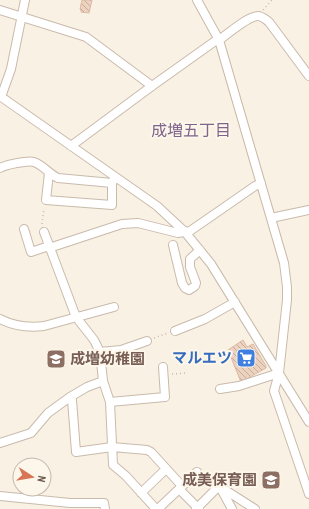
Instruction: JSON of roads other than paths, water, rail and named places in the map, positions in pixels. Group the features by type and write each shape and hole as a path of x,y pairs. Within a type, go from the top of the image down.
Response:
{"street":[{"path":"25,0 11,68 0,97 71,146 114,180 157,206 185,232 211,264 309,422"},
{"path":"197,0 219,39 284,264 288,287 279,373 274,391 309,494"},
{"path":"0,10 86,37 152,86"},
{"path":"71,146 152,86 251,17 264,17 269,22 309,76"},
{"path":"0,168 4,165 30,161 35,162 58,178 114,180"},
{"path":"49,173 46,202 112,205 114,180"},
{"path":"24,229 31,252 46,247 49,248 122,224 138,223 178,233 185,232 190,231 261,183"},
{"path":"271,218 309,210"},
{"path":"44,232 76,317 94,340 100,352 103,381 110,402 113,465 126,476 157,509 198,472"},
{"path":"173,246 182,283 185,288 189,290 195,286 196,282 190,267 190,259 200,250"},
{"path":"175,331 205,319 234,302"},
{"path":"0,319 12,324 34,328 114,306"},
{"path":"100,352 121,350 147,341"},
{"path":"110,402 165,397 163,371"},
{"path":"220,389 239,386 279,373"},
{"path":"0,444 31,432 48,413 70,397 87,387 103,381"},
{"path":"70,397 72,400 76,452 112,447 147,450 151,452 166,469 198,509 219,486"},
{"path":"141,493 166,469"},
{"path":"219,486 232,509"},
{"path":"219,486 255,509"},
{"path":"0,496 70,503 104,503 105,509"}],"place":[{"name":"マルエツ","path":"246,358"},
{"name":"成増幼稚園","path":"56,359"},
{"name":"成美保育園","path":"271,480"}],"district":[{"name":"成増五丁目","path":"191,130"}]}
